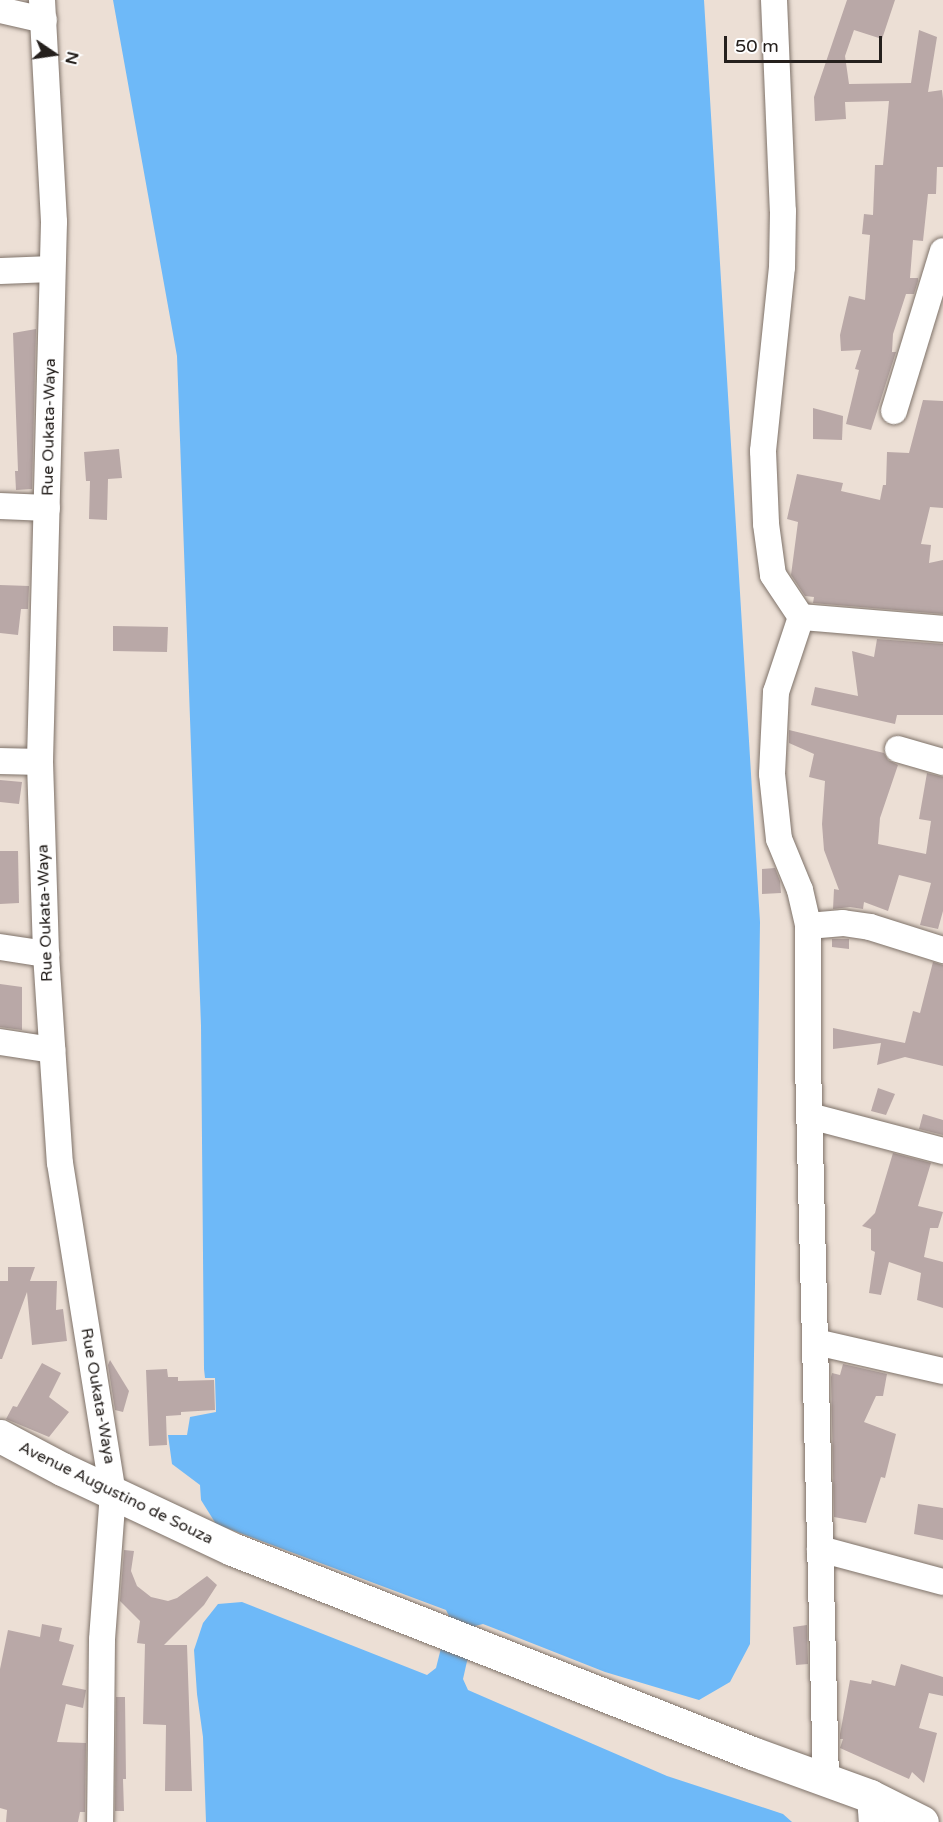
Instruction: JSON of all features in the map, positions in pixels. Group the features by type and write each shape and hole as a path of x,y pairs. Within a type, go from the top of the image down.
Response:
{"main road":[{"name":"Avenue Augustino de Souza","path":"0,1436 232,1550 752,1753 826,1779 871,1809 922,1822"}],"street":[{"path":"774,0 783,211 782,267 763,451 766,524 773,575 801,617"},
{"path":"0,10 43,10"},
{"name":"Rue Oukata-Waya","path":"43,10 54,222 40,762 46,954 60,1163 113,1493 102,1640 100,1822"},
{"path":"894,411 935,307 943,251"},
{"path":"0,271 52,269"},
{"path":"0,506 47,508"},
{"path":"801,617 943,629"},
{"path":"801,617 776,692 772,774 779,839 800,890 808,926 810,1116 826,1779"},
{"path":"898,749 943,762"},
{"path":"0,761 40,762"},
{"path":"808,926 843,923 870,927 943,950"},
{"path":"0,947 46,954"},
{"path":"0,1042 52,1050"},
{"path":"810,1116 943,1151"},
{"path":"816,1342 943,1371"},
{"path":"820,1549 943,1582"}],"water":[{"path":"113,0 704,0 760,922 750,1644 730,1682 699,1700 605,1672 483,1624 475,1626 463,1679 468,1690 667,1776 783,1814 792,1822 206,1822 203,1737 194,1650 203,1623 218,1604 242,1602 427,1675 436,1668 449,1616 446,1610 216,1524 201,1500 200,1485 172,1464 168,1435 187,1435 190,1417 216,1412 215,1378 205,1378 204,1369 201,1026 177,356"}],"building":[{"path":"847,0 895,0 882,39 854,30 845,56 849,84 911,83 919,30 937,37 928,92 942,90 943,99 943,167 937,167 936,194 928,194 923,241 913,240 910,278 918,278 918,281 914,294 906,294 893,334 892,352 896,352 871,430 846,424 859,370 855,369 861,350 841,351 840,335 849,296 865,300 870,235 862,234 864,214 873,215 875,165 883,165 889,101 845,102 846,119 815,121 814,97"},
{"path":"36,329 32,489 16,490 15,471 18,471 13,333"},
{"path":"923,400 943,401 943,508 930,507 921,544 931,545 929,563 943,560 943,614 813,603 814,597 805,596 791,575 798,522 787,519 797,474 843,483 841,491 880,500 883,485 886,485 887,452 909,453"},
{"path":"813,408 843,416 842,440 813,439"},
{"path":"119,449 122,478 108,479 107,520 89,519 90,481 86,481 84,452"},
{"path":"0,585 29,586 28,609 21,609 18,635 0,633"},
{"path":"113,626 168,627 167,652 113,651"},
{"path":"877,639 943,644 943,715 897,715 895,724 811,705 815,687 858,696 852,651 874,657"},
{"path":"789,730 884,753 888,760 898,765 880,818 878,844 926,854 931,821 919,819 927,773 943,777 943,911 938,929 920,925 931,883 899,875 888,911 864,902 863,909 850,907 833,909 834,889 839,890 824,850 822,824 825,781 809,777 814,754 789,743"},
{"path":"0,780 22,782 19,804 0,802"},
{"path":"0,851 18,851 19,903 0,904"},
{"path":"775,868 780,881 781,893 762,894 762,869"},
{"path":"832,939 849,939 849,949 832,947"},
{"path":"933,962 943,965 943,1066 905,1057 877,1065 881,1043 833,1049 833,1028 905,1043 913,1011 920,1013"},
{"path":"0,984 22,987 22,1030 0,1027"},
{"path":"878,1088 895,1094 886,1115 871,1111"},
{"path":"923,1114 943,1120 943,1135 919,1129"},
{"path":"893,1153 931,1163 918,1206 943,1212 938,1228 930,1228 924,1257 943,1262 943,1308 917,1300 921,1273 889,1262 881,1295 869,1293 875,1252 871,1250 871,1229 862,1226 875,1213"},
{"path":"8,1267 35,1267 30,1281 57,1281 56,1310 63,1309 67,1341 32,1345 27,1292 2,1359 0,1359 0,1281 8,1281"},
{"path":"110,1360 129,1391 123,1412 115,1410 108,1365"},
{"path":"42,1363 61,1373 49,1397 69,1412 49,1437 6,1419 13,1406 17,1407"},
{"path":"843,1364 887,1374 883,1396 876,1396 864,1422 896,1434 885,1478 881,1477 866,1523 834,1517 831,1377 832,1373 840,1375"},
{"path":"167,1369 168,1377 178,1377 178,1381 214,1380 215,1410 181,1412 181,1415 166,1416 167,1445 149,1446 146,1370"},
{"path":"918,1504 943,1508 943,1540 914,1534"},
{"path":"124,1550 134,1551 131,1571 137,1586 151,1597 168,1601 177,1598 207,1576 217,1585 204,1605 164,1645 187,1645 192,1791 165,1791 166,1725 143,1724 145,1644 137,1643 140,1621 120,1601"},
{"path":"42,1624 62,1628 59,1641 74,1645 62,1685 86,1690 83,1708 66,1704 57,1742 86,1743 85,1812 80,1812 78,1822 6,1822 7,1810 0,1808 0,1669 8,1630 40,1637"},
{"path":"807,1625 808,1664 796,1665 793,1627"},
{"path":"901,1664 943,1677 943,1696 929,1693 919,1728 937,1733 924,1783 912,1772 909,1779 840,1748 843,1739 840,1739 840,1734 850,1680 871,1684 872,1680 895,1686"},
{"path":"116,1697 125,1697 124,1811 115,1811"}]}
